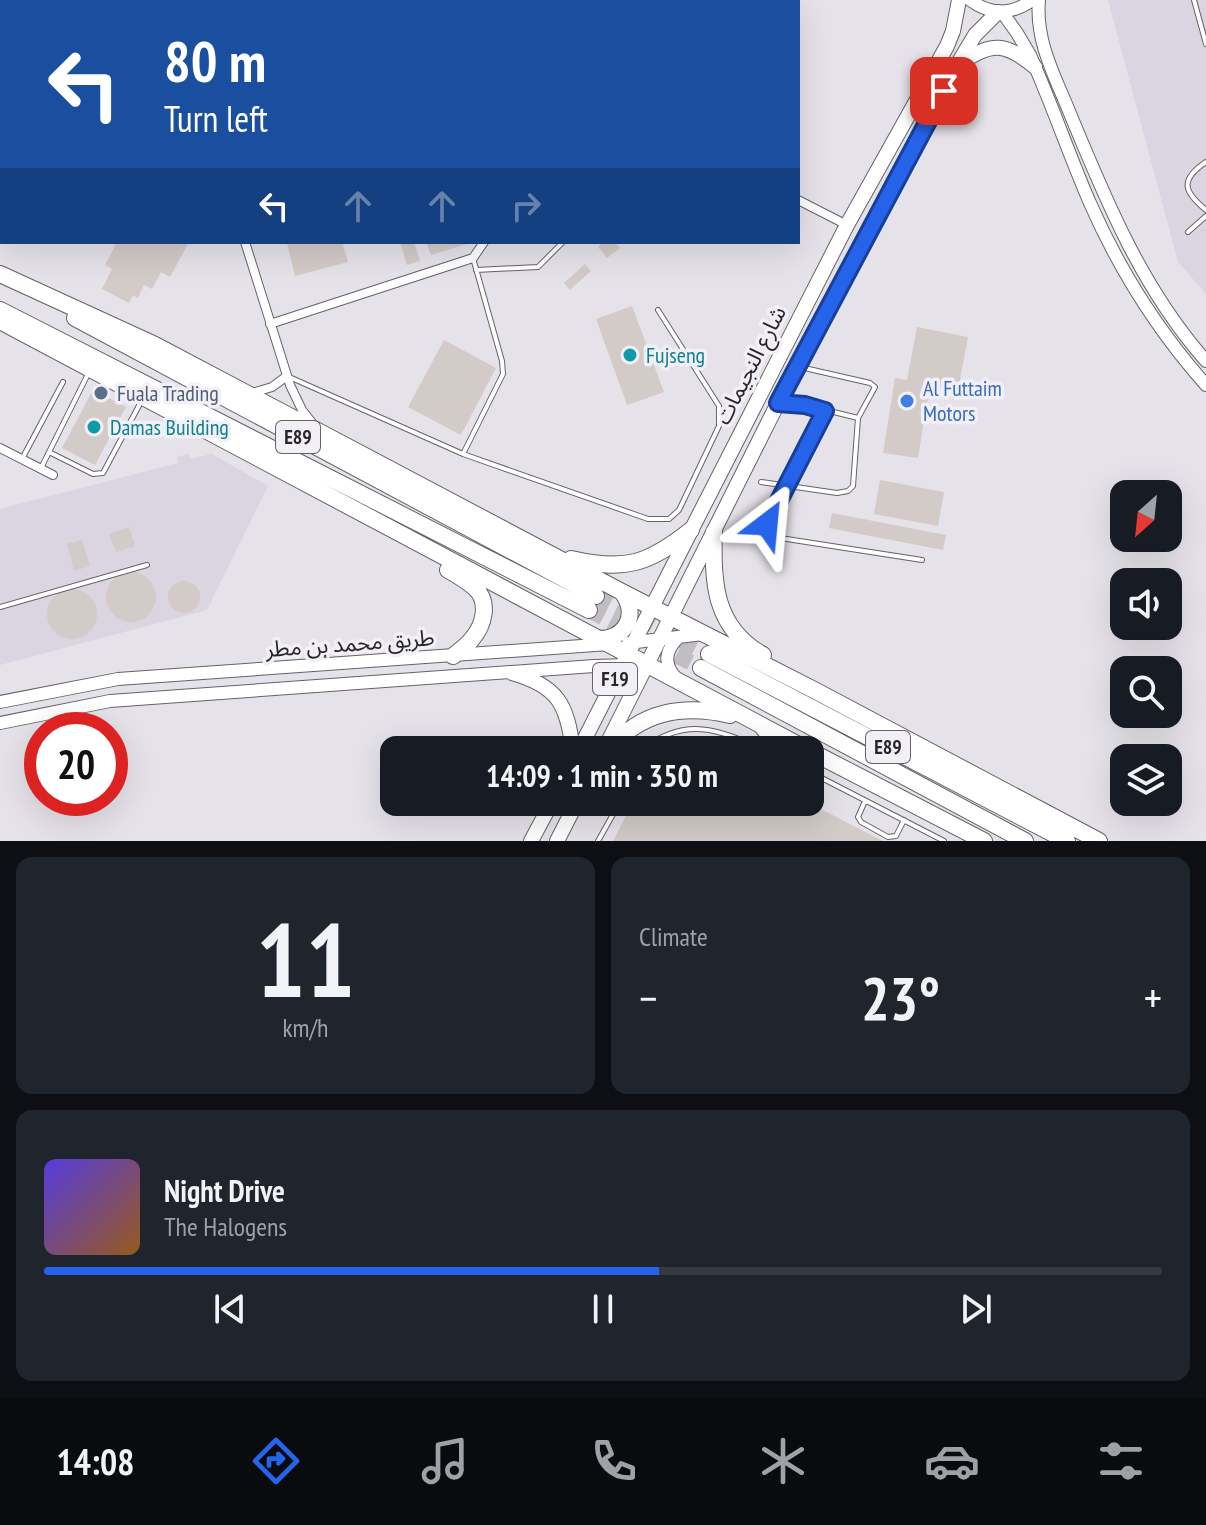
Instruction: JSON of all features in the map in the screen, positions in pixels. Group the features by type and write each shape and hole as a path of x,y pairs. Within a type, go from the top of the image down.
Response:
{"highway":[{"path":"0,276 155,345 1099,841"},
{"name":"E89","path":"0,276 592,603 0,310"},
{"path":"0,321 780,736"},
{"path":"554,556 614,566 629,565 664,550 691,530"},
{"path":"714,532 713,580 721,606 738,636 758,652 795,673 814,690"},
{"path":"410,538 424,553 476,588 482,599 484,612 481,625 472,640 453,656"},
{"path":"603,642 615,637 627,624 630,607 622,592"},
{"name":"E89","path":"1025,841 705,661 1067,841"},
{"path":"621,736 640,722 665,712 723,713 749,720"},
{"path":"824,759 961,836 984,841"}],"main road":[{"name":"شارع النجيمات","path":"586,736 847,225 947,46 959,0"},
{"name":"شارع النجيمات","path":"613,736 778,403 957,65 975,35 1000,12"},
{"path":"957,65 980,50 1000,47 1013,51 1035,67"},
{"path":"512,673 533,679 553,694 561,704 571,736"},
{"path":"531,841 544,816"},
{"path":"557,841 570,816"}],"street":[{"path":"970,0 982,8 1000,12 1021,7 1032,0"},
{"path":"1039,0 1038,21 1044,51 1114,218 1157,295 1206,361"},
{"path":"1000,12 1017,33 1035,67 1114,252 1156,320 1206,385"},
{"path":"800,201 847,225"},
{"path":"246,244 287,376 302,410 322,433"},
{"path":"270,324 473,258 483,244"},
{"path":"246,393 272,387 287,376"},
{"path":"0,448 53,475"},
{"name":"طريق محمد بن مطر","path":"0,723 110,701 512,673 628,654 659,641 703,634"},
{"path":"679,637 670,646 666,662 680,683"},
{"name":"طريق محمد بن مطر","path":"0,702 118,679 453,656 603,642"}],"lane":[{"path":"1194,0 1206,44"},
{"path":"1188,232 1206,213 1192,198 1188,187 1189,176 1206,162"},
{"path":"476,270 538,267 561,244"},
{"path":"463,454 503,374 473,258"},
{"path":"287,376 463,454 648,519 669,519 679,510 719,426 719,406 658,310"},
{"path":"761,482 837,493 848,491 853,486 858,418 875,387 798,366"},
{"path":"41,468 90,370"},
{"path":"22,459 63,382"},
{"path":"49,452 93,474 103,473 143,398"},
{"path":"778,403 805,405 858,418"},
{"path":"825,411 766,529 774,537 922,560"},
{"path":"0,607 147,565"},
{"path":"749,720 762,736"},
{"path":"667,736 697,729 731,736"},
{"path":"824,779 944,841"},
{"path":"865,801 859,820 888,837 896,836 904,820"},
{"path":"598,841 612,816"}],"shaded area":[{"path":"1108,0 1206,0 1206,294 1178,262"},
{"path":"188,454 191,459 212,454 268,486 207,610 0,665 0,509 178,463 177,457"}],"building":[{"path":"116,244 188,244 170,277 161,272 152,289 144,285 138,298 133,295 129,303 102,289 112,269 105,265"},
{"path":"287,244 343,244 348,262 295,276"},
{"path":"401,244 415,244 420,261 407,265"},
{"path":"427,244 467,244 431,255"},
{"path":"617,244 620,248 607,258 598,247"},
{"path":"585,264 591,271 570,290 564,283"},
{"name":"Fujseng","path":"632,306 664,392 627,405 596,319"},
{"path":"917,327 968,337 958,390 930,384 918,458 883,453 895,378 907,380"},
{"path":"444,340 496,368 461,435 408,407"},
{"name":"Damas Building","path":"93,390 126,407 95,465 62,448"},
{"path":"880,480 944,492 938,526 874,514"},
{"path":"832,513 946,535 943,550 829,528"},
{"path":"129,527 135,546 116,552 109,534"},
{"path":"82,540 90,566 74,571 67,544"},
{"path":"131,572 149,579 156,597 149,615 131,622 113,615 106,597 113,579"},
{"path":"184,581 195,586 200,597 195,608 184,613 173,608 168,597 173,586"},
{"path":"72,589 90,596 97,614 90,632 72,639 54,632 47,614 54,596"},
{"path":"824,811 883,841 613,841 626,816 824,816"}],"tunnel":[{"path":"596,596 709,654"},
{"path":"589,610 634,634"},
{"path":"655,644 701,668"}],"place":[{"name":"Fujseng","path":"630,355"},
{"name":"Fuala Trading","path":"101,393"},
{"name":"Al Futtaim Motors","path":"907,401"},
{"name":"Damas Building","path":"94,427"}],"route":[{"path":"767,524 825,411 805,405 778,403 944,91"}]}
